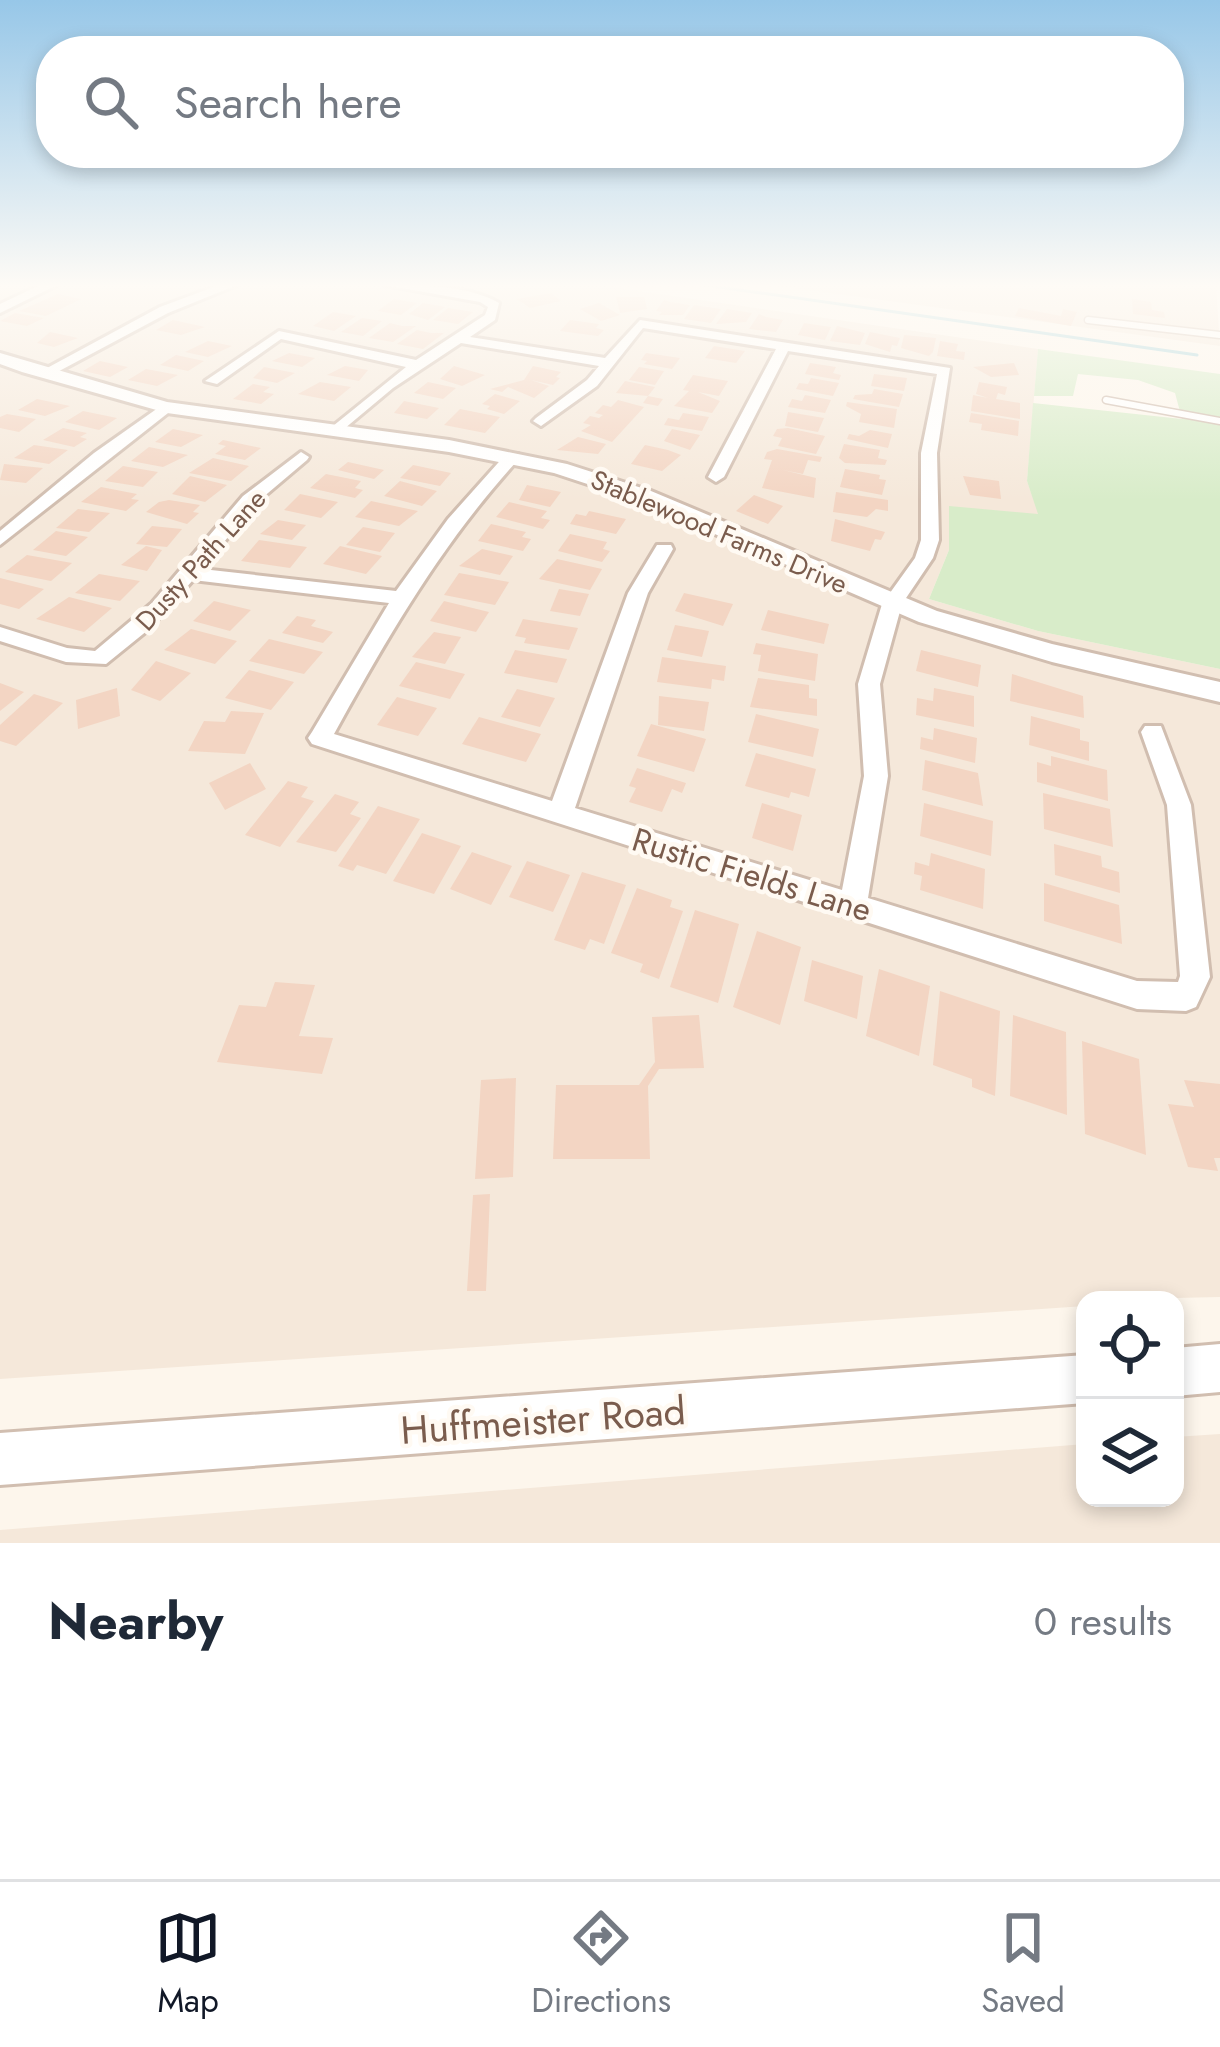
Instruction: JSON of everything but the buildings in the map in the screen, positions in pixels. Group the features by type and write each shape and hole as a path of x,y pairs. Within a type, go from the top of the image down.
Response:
{"street":[{"path":"43,374 75,357"},
{"path":"212,381 247,357"},
{"path":"381,357 418,365"},
{"path":"338,429 431,357"},
{"path":"571,357 608,363"},
{"path":"541,421 592,383 613,357"},
{"path":"716,477 778,357"},
{"path":"853,906 876,776 869,684 892,604 924,558 930,540 928,453 945,371 855,357"},
{"name":"Stablewood Farms Drive","path":"0,358 115,396 565,469 681,512 892,604 1034,649 1220,692"},
{"path":"0,540 100,456 170,406"},
{"name":"Dusty Path Lane","path":"0,634 67,655 99,659 133,637 245,504 301,457"},
{"path":"190,574 400,598 458,512 512,457"},
{"path":"560,814 638,593 664,550"},
{"name":"Rustic Fields Lane","path":"400,598 320,738 1137,995 1186,998 1195,977 1179,805 1153,732"},
{"path":"1184,1371 1220,1368"},
{"name":"Huffmeister Road","path":"0,1460 1076,1380"}],"lane":[{"path":"1106,400 1220,421"}],"shaded area":[{"path":"0,357 1037,357 1027,481 1039,514 949,550 929,599 1038,631 1220,669 1220,1297 1184,1298 1184,1291 1076,1291 1076,1307 0,1379"},
{"path":"1220,1434 1220,1543 0,1543 0,1530 1076,1445 1076,1507 1184,1507 1184,1436"}],"green space":[{"path":"1037,357 1096,357 1220,374 1220,669 1038,631 929,599 949,550 949,506 1038,514 1027,481 1033,403 1182,419 1175,393 1138,380 1078,374 1073,396 1034,396"}]}
